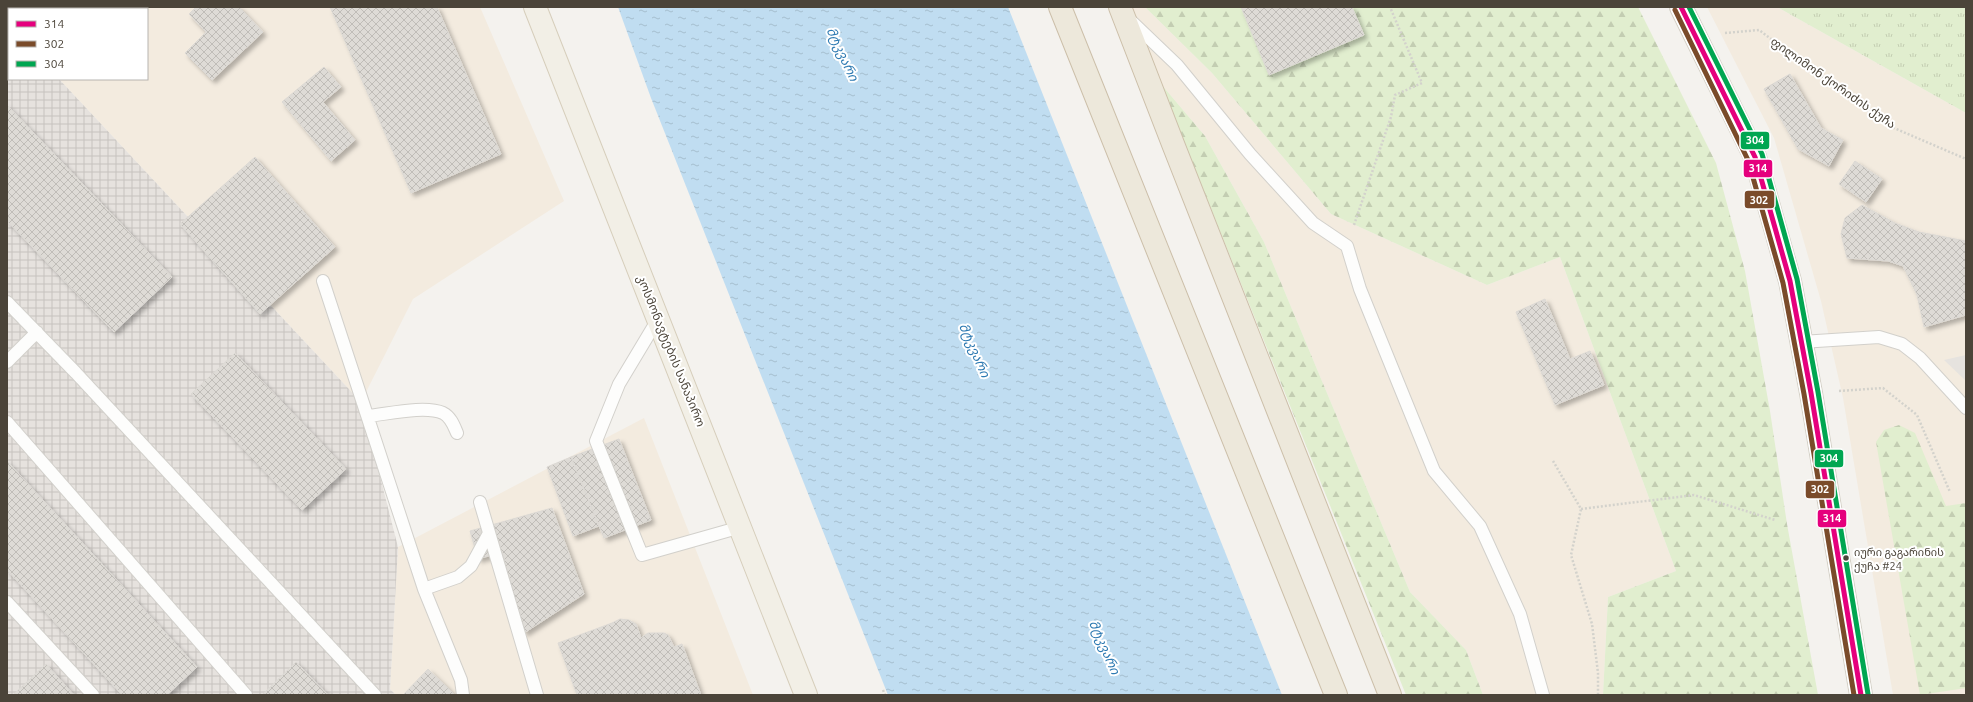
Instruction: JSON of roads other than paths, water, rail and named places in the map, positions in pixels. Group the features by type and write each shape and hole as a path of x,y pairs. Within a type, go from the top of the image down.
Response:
{"highway":[{"path":"1060,7 1336,695"},
{"path":"1122,10 1173,144 1390,695"}],"main road":[{"name":"კოსმონავტების სანაპირო","path":"535,7 806,695"},
{"path":"1682,7 1755,157 1790,281 1811,393 1861,695"}],"lane":[{"path":"1122,10 1177,65 1250,154 1313,223 1347,246 1360,289 1434,471 1480,526 1520,614 1543,695"},
{"path":"323,281 424,589 461,680 463,695"},
{"path":"7,302 37,332 375,695"},
{"path":"658,319 619,384 596,441 612,483 642,555 741,527"},
{"path":"7,362 37,332"},
{"path":"1802,342 1879,337 1902,344 1920,358 1966,408"},
{"path":"368,416 423,410 443,413 453,422 457,433"},
{"path":"7,422 245,695"},
{"path":"480,502 537,695"},
{"path":"424,589 458,577 471,566 489,533"},
{"path":"7,602 93,695"}],"water":[{"name":"მტკვარი","path":"618,7 1008,7 1282,695 888,695 651,98"}],"place":[{"name":"იური გაგარინის ქუჩა #24","path":"1846,558"}]}
